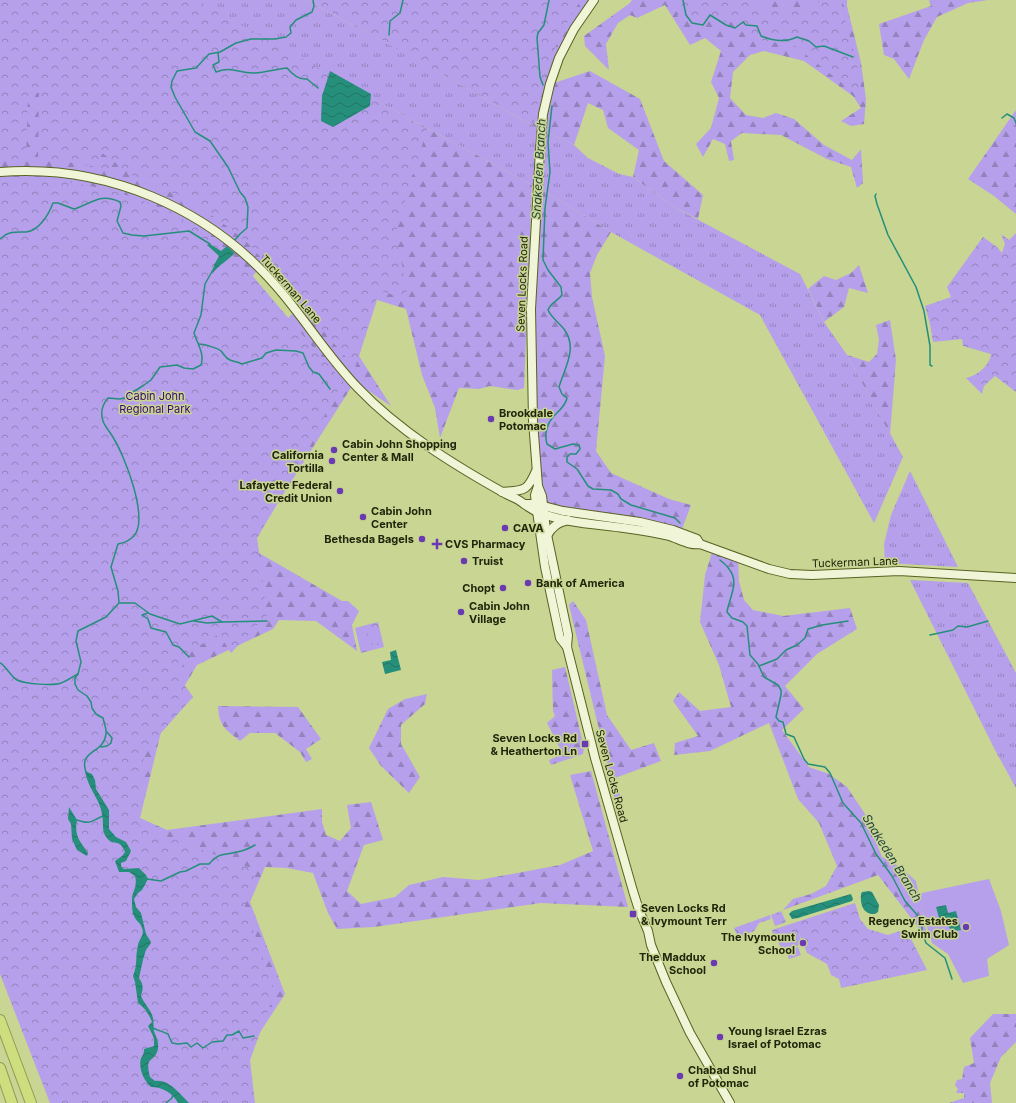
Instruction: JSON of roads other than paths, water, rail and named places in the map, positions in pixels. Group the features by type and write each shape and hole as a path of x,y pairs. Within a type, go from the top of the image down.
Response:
{"highway":[{"path":"0,1020 32,1103"},
{"path":"2,1072 12,1103"}],"main road":[{"name":"Seven Locks Road","path":"594,0 574,29 559,58 550,84 543,114 531,309 533,421 538,486 535,495 547,536 568,635 567,647 595,758 639,910 640,923 690,1033 730,1103"},
{"name":"Tuckerman Lane","path":"0,172 26,170 86,176 146,193 169,203 198,219 231,242 241,251 279,290 346,375 390,419 462,468 525,504 527,507 632,521 657,526 697,539 700,544"},
{"path":"502,492 522,490 529,485 536,470"},
{"name":"Seven Locks Road","path":"540,509 545,567 560,638 567,647"},
{"name":"Tuckerman Lane","path":"540,509 568,520 657,533 695,545 700,544 769,569 790,574 812,575 899,572 1016,578"},
{"path":"547,536 555,525 568,520"}],"water":[{"path":"330,71 371,94 370,106 333,127 321,121 322,96"},
{"path":"210,244 221,251 227,246 235,253 212,274 214,265 219,256 207,245"},
{"path":"396,650 401,670 385,674 382,662 391,660 390,652"},
{"path":"85,771 92,774 95,780 96,789 109,810 109,829 116,837 126,842 131,851 126,861 121,863 121,866 124,869 139,868 148,879 142,890 134,899 136,907 141,913 146,934 151,942 143,960 139,978 143,987 141,996 152,1015 154,1031 158,1044 157,1053 148,1065 150,1077 155,1081 165,1082 170,1085 189,1103 178,1103 176,1099 167,1091 151,1087 142,1074 140,1062 144,1049 154,1046 154,1038 148,1026 152,1022 151,1019 145,1009 138,1003 133,976 138,945 143,933 143,930 135,918 132,909 132,897 136,880 135,876 129,872 119,872 115,861 125,852 123,847 118,843 109,841 105,836 101,809 88,782"},
{"path":"69,807 77,820 77,834 80,842 88,853 87,856 77,850 72,839 71,824 68,819"},
{"path":"862,892 872,892 879,905 878,912 875,914 865,911 862,905"},
{"path":"851,894 853,899 852,901 798,918 792,919 789,914 792,911"},
{"path":"946,905 948,913 956,911 961,930 953,930 948,926 956,923 956,921 941,925 936,907"}],"waterway":[{"path":"234,241 247,228 248,207 245,198 240,192 228,167 210,141 195,132 175,97 171,87 172,81 177,71 196,68 209,54 220,52 236,43 251,39 275,39 286,37 291,33 290,27 296,20 312,12 314,6 313,0"},
{"path":"389,35 390,21 400,13 403,0"},
{"name":"Snakeden Branch","path":"543,85 540,77 537,38 538,33 544,25 549,0"},
{"path":"683,0 686,15 692,23 703,25 710,15 726,25 735,28 743,22 746,25 757,26 761,36 770,39 784,41 797,37 809,41 816,47 824,46 853,57"},
{"path":"218,53 219,62 213,65 216,72 231,70 257,73 287,68 296,76 301,79 307,79 318,88"},
{"name":"Snakeden Branch","path":"552,106 548,142 550,172 545,208 543,260 548,270 561,287 562,295 551,305 548,310 568,336 570,350 567,365 559,387 562,394 567,398 563,406 549,423 546,433 546,441 547,444 555,449 573,444 579,445 580,449 576,454 570,454 567,457 567,462 577,469 588,486 593,489 611,490 631,505 675,518 680,523"},
{"path":"1002,118 1007,114 1014,118 1016,123"},
{"path":"876,194 877,204 888,235 916,287 924,311 930,346 930,365 932,366"},
{"path":"0,239 9,233 26,232 35,229 46,217 53,203 58,203 74,209 96,200 107,198 120,202 121,206 117,221 123,233 144,236 189,231 210,244"},
{"path":"86,772 84,765 85,760 101,745 104,740 106,730 103,718 96,714 87,696 78,690 75,684 75,678 78,674 81,662 76,641 78,631 106,617 119,603 118,591 111,567 118,544 126,542 134,536 138,527 139,516 134,488 129,473 119,448 104,423 102,418 102,409 108,398 124,398 151,380 160,367 177,365 184,368 193,369 201,365 202,357 194,333 201,315 205,284 214,268"},
{"path":"199,344 217,349 231,361 242,364 262,358 266,353 276,350 296,351 303,353 309,367 313,372 319,374 330,389"},
{"name":"Snakeden Branch","path":"720,560 726,565 734,579 733,590 727,612 732,618 743,622 747,626 750,655 758,664 764,677 778,685 781,690 776,717 779,721 783,722 786,734 794,737 804,759 808,764 825,767 830,773 843,803 861,823 876,854 892,876 905,901 919,917 926,943 945,958 952,979"},
{"path":"120,603 135,603 150,614 180,624 212,616 222,622 267,621"},
{"path":"148,613 142,615 148,619 151,628 166,632 173,645 179,647 189,657"},
{"path":"194,621 207,623 222,622"},
{"path":"759,666 777,659 786,650 797,645 805,638 808,629 848,621"},
{"path":"930,635 953,630 958,626 967,627 988,621"},
{"path":"0,663 17,680 32,683 57,684 78,674"},
{"path":"101,747 107,746 111,743 112,738 107,732"},
{"path":"77,820 88,822 103,816"},
{"path":"147,879 161,881 200,864 209,864 216,857 242,851 255,845"},
{"path":"153,1028 168,1034 172,1043 187,1043 191,1047 197,1043 203,1048 212,1042 223,1041 227,1035 232,1035 239,1031 243,1038 254,1036"},
{"path":"166,1103 172,1098 173,1094"}],"place":[{"name":"Brookdale Potomac","path":"491,419"},
{"name":"Cabin John Shopping Center & Mall","path":"334,450"},
{"name":"California Tortilla","path":"332,461"},
{"name":"Lafayette Federal Credit Union","path":"340,491"},
{"name":"Cabin John Center","path":"363,517"},
{"name":"CAVA","path":"505,528"},
{"name":"Bethesda Bagels","path":"422,539"},
{"name":"CVS Pharmacy","path":"437,544"},
{"name":"Truist","path":"464,561"},
{"name":"Bank of America","path":"528,583"},
{"name":"Chopt","path":"503,588"},
{"name":"Cabin John Village","path":"461,612"},
{"name":"Seven Locks Rd & Heatherton Ln","path":"585,744"},
{"name":"Seven Locks Rd & Ivymount Terr","path":"633,914"},
{"name":"Regency Estates Swim Club","path":"966,927"},
{"name":"The Ivymount School","path":"803,943"},
{"name":"The Maddux School","path":"714,963"},
{"name":"Young Israel Ezras Israel of Potomac","path":"720,1037"},
{"name":"Chabad Shul of Potomac","path":"680,1076"}],"park label":[{"name":"Cabin John Regional Park","path":"155,402"}]}
